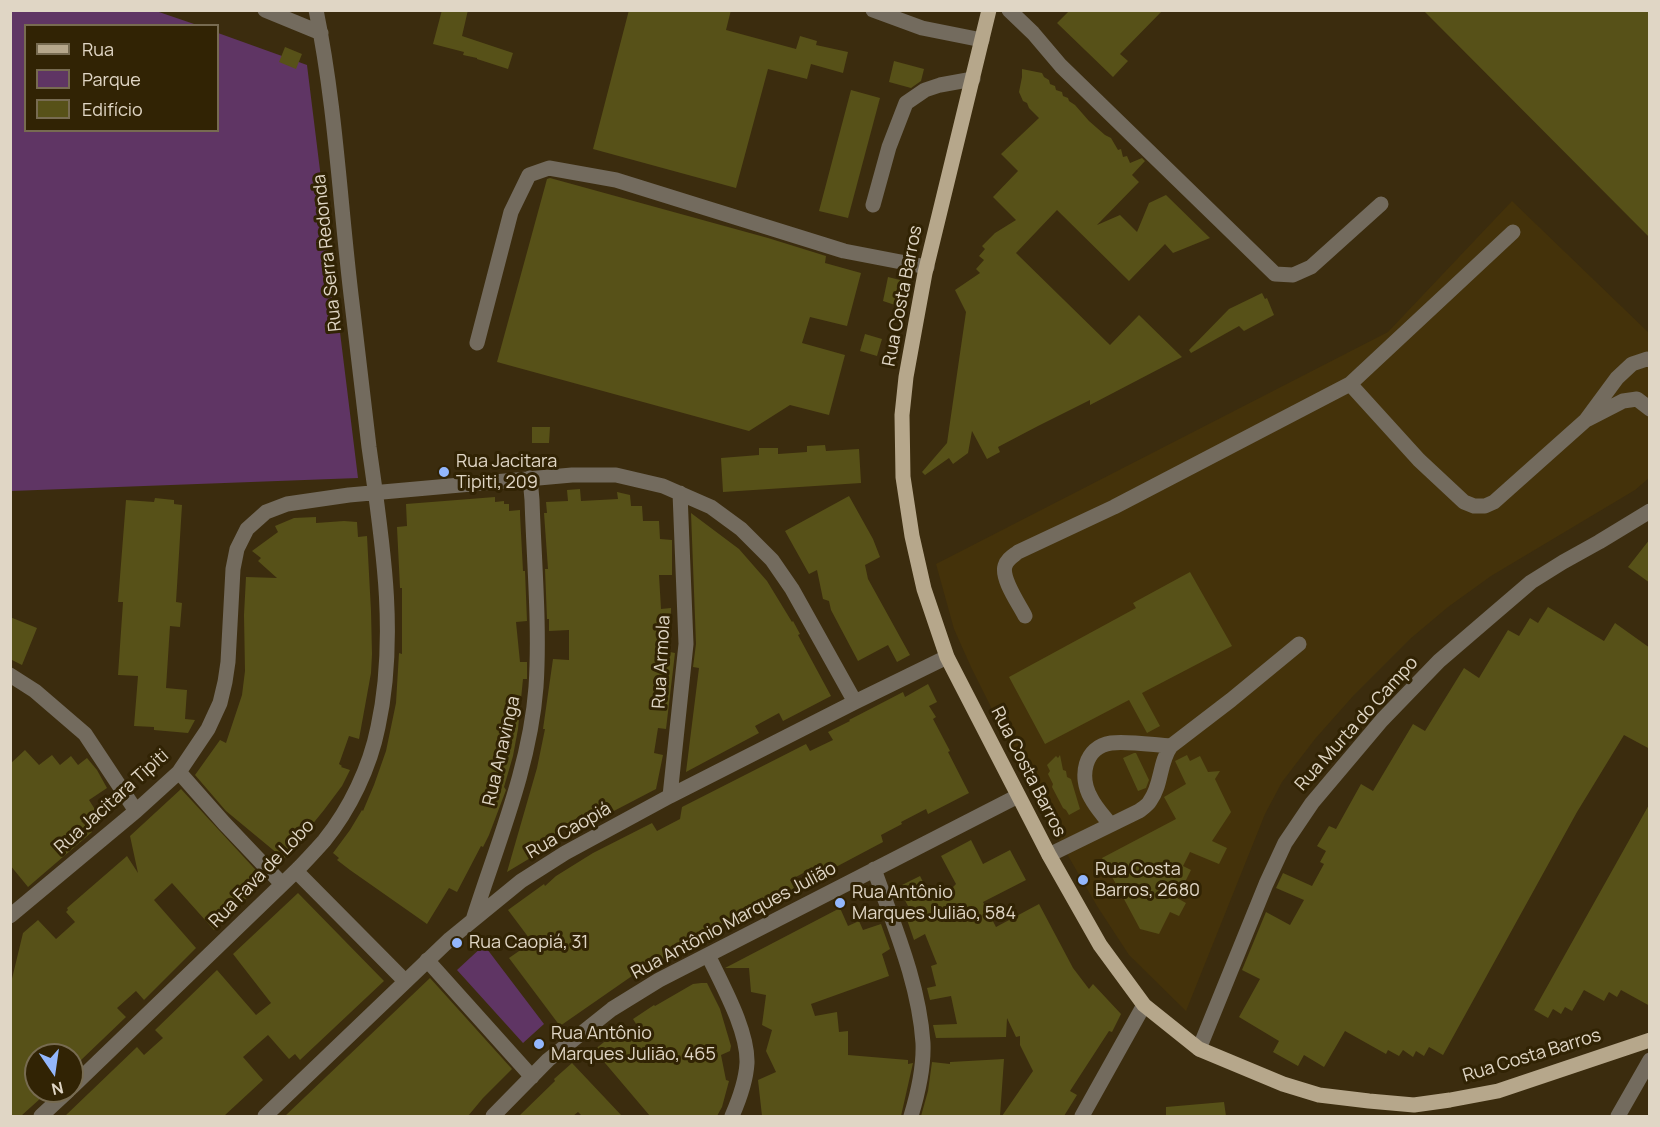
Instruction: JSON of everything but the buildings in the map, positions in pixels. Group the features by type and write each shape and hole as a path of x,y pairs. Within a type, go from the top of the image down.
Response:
{"main road":[{"name":"Rua Costa Barros","path":"989,10 927,267 906,377 902,415 903,477 912,536 924,589 946,657 1049,855 1100,945 1144,1005 1199,1049 1282,1084 1319,1095 1414,1104 1450,1100 1498,1091 1650,1040"}],"street":[{"path":"266,10 321,33"},
{"name":"Rua Serra Redonda","path":"316,10 328,75 376,492"},
{"path":"873,10 922,28 982,39"},
{"path":"1009,10 1033,33 1061,66 1275,274 1293,274 1311,267 1381,204"},
{"path":"873,205 889,147 906,103 925,90 973,78"},
{"path":"477,343 511,212 529,175 549,168 616,180 844,251 927,267"},
{"path":"1025,616 1006,580 1004,568 1009,559 1018,552 1114,507 1350,384 1513,232"},
{"path":"1350,384 1419,460 1464,502 1474,506 1485,506 1494,502 1586,420 1617,378 1632,364 1650,360"},
{"path":"1586,420 1623,401 1637,399 1650,409"},
{"name":"Rua Jacitara Tipiti","path":"10,916 179,772 208,729 222,693 228,662 233,569 237,549 247,529 266,512 287,504 376,492 572,475 616,475 663,486 711,507 741,529 772,560 792,588 855,702"},
{"name":"Rua Anavinga","path":"473,920 512,802 528,742 536,689 537,639 530,478"},
{"name":"Rua Fava de Lobo","path":"84,1075 297,871 325,839 346,808 365,771 378,728 385,678 388,627 376,492"},
{"name":"Rua Armola","path":"670,796 686,644 680,493"},
{"name":"Rua Murta do Campo","path":"1199,1049 1266,884 1286,843 1312,803 1398,703 1439,661 1539,577 1650,511"},
{"path":"1049,855 1139,811 1150,802 1166,754 1172,746 1299,644"},
{"name":"Rua Caopiá","path":"265,1116 427,960 521,881 670,796 946,657"},
{"path":"10,675 35,691 85,734 136,811"},
{"path":"1110,825 1090,798 1084,778 1086,760 1095,750 1110,743 1172,746"},
{"path":"179,772 282,885"},
{"name":"Rua Antônio Marques Julião","path":"493,1116 549,1060 612,1009 659,980 1018,796"},
{"path":"874,869 917,999 923,1046 919,1091 911,1116"},
{"path":"297,871 405,981"},
{"path":"708,955 732,1007 743,1038 747,1063 740,1098 732,1116"},
{"path":"427,960 532,1077"},
{"path":"1082,1116 1144,1005"},
{"path":"1618,1116 1650,1060"},
{"path":"41,1116 55,1103"}],"shaded area":[{"path":"1512,201 1649,333 1649,402 1642,410 1649,418 1649,478 1635,490 1491,576 1448,607 1410,639 1354,695 1315,739 1282,782 1265,814 1186,1011 1129,955 1097,906 1048,821 954,629 936,564 1388,332"}],"green space":[{"path":"10,11 156,11 194,24 24,24 24,132 219,132 219,33 307,65 358,478 11,491"},
{"path":"484,945 544,1024 523,1043 457,970"}],"place":[{"name":"Rua Jacitara Tipiti, 209","path":"444,472"},
{"name":"Rua Costa Barros, 2680","path":"1083,880"},
{"name":"Rua Antônio Marques Julião, 584","path":"840,903"},
{"name":"Rua Caopiá, 31","path":"457,943"},
{"name":"Rua Antônio Marques Julião, 465","path":"539,1044"}]}
